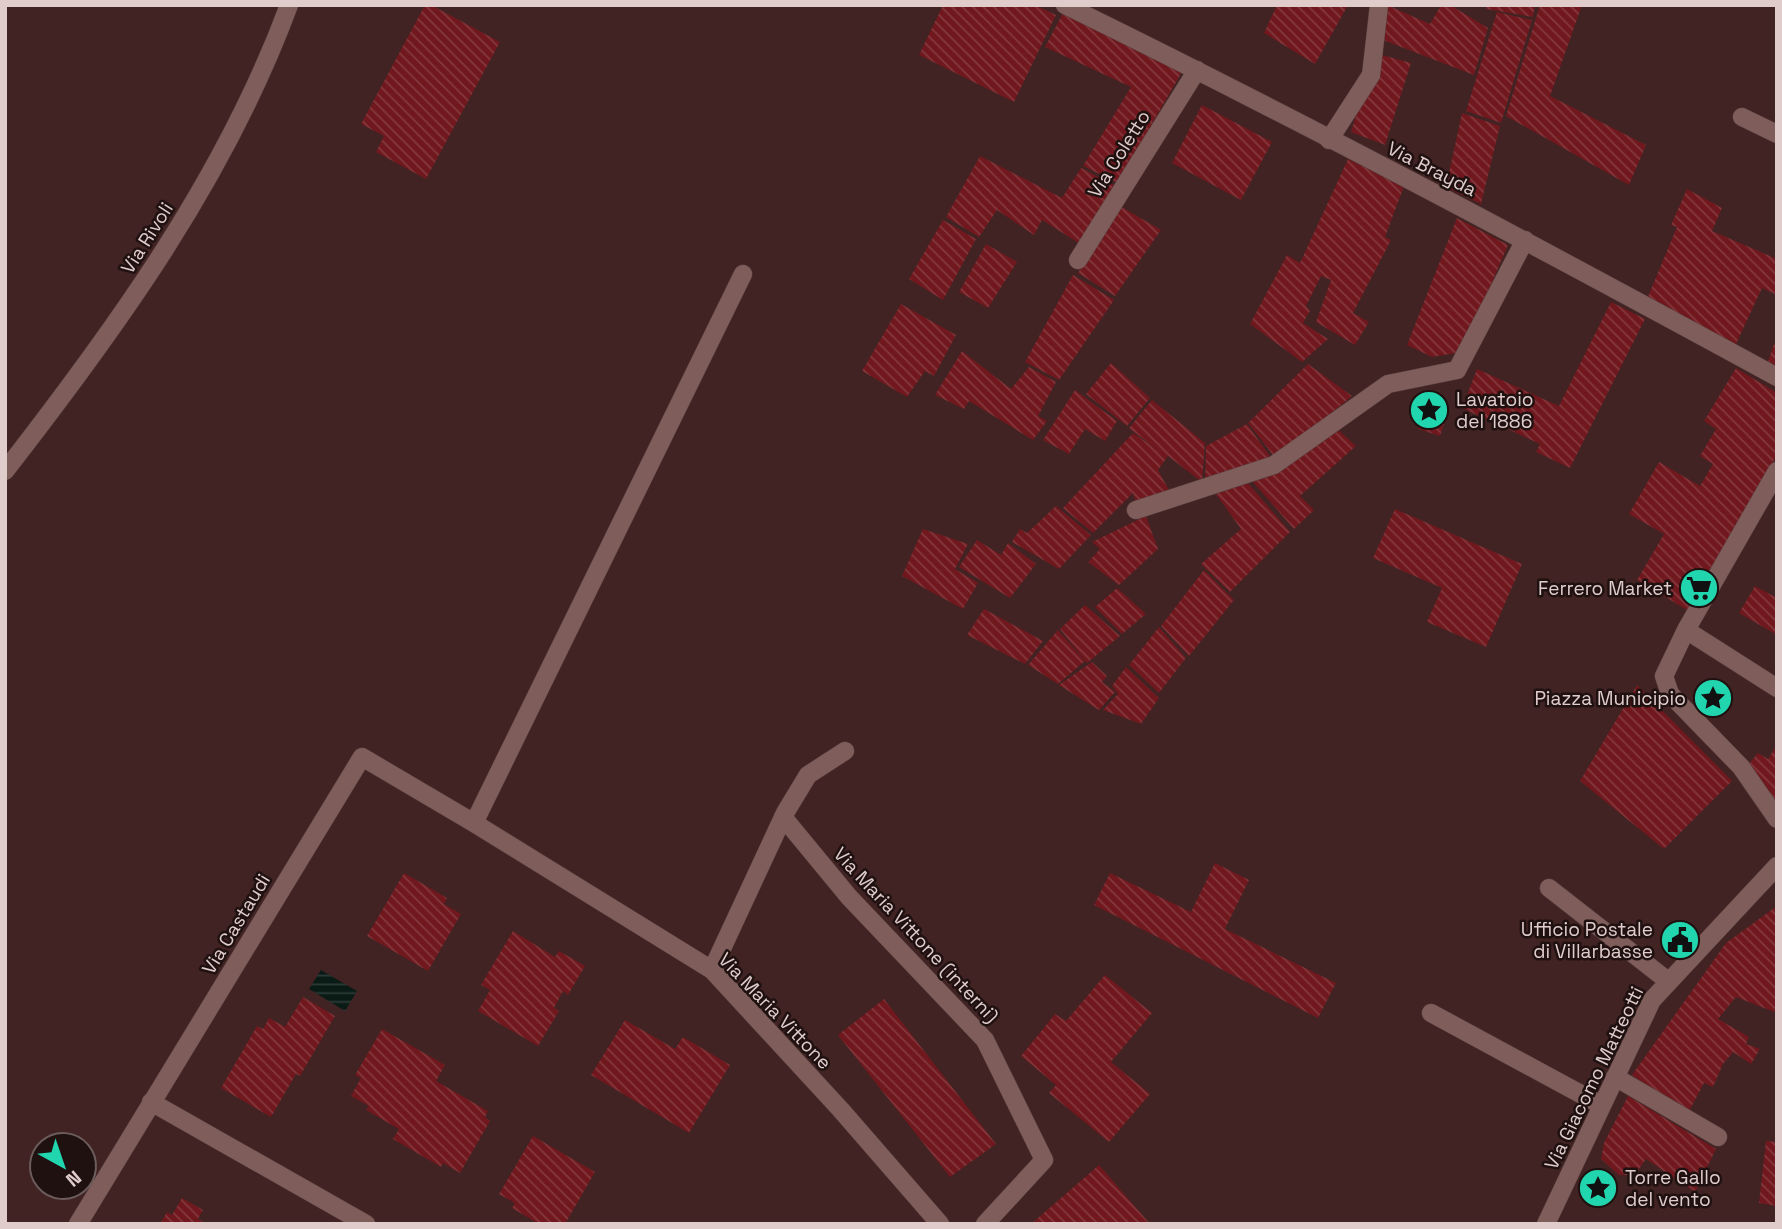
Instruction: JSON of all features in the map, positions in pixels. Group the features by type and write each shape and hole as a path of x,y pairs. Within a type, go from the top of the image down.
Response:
{"street":[{"name":"Via Rivoli","path":"5,471 125,312 180,227 238,122 289,5"},
{"name":"Via Brayda","path":"1065,5 1197,70 1525,240 1777,377"},
{"path":"1329,140 1371,75 1379,5"},
{"name":"Via Coletto","path":"1078,260 1197,70"},
{"path":"1742,117 1777,134"},
{"path":"1136,510 1274,465 1388,384 1457,370 1525,240"},
{"path":"474,823 743,274"},
{"path":"1777,471 1686,630 1664,676 1670,694 1741,767 1777,820"},
{"path":"1686,630 1777,688"},
{"path":"712,970 783,817 808,775 845,751"},
{"name":"Via Castaudi","path":"78,1224 362,757 474,823"},
{"name":"Via Maria Vittone (interni)","path":"783,817 849,897 985,1040 1044,1160 985,1224"},
{"name":"Via Maria Vittone","path":"474,823 712,970 841,1110 940,1224"},
{"name":"Via Giacomo Matteotti","path":"1546,1224 1652,1000 1777,866"},
{"path":"1549,888 1668,981"},
{"path":"1431,1013 1601,1105"},
{"path":"1615,1077 1718,1137"},
{"path":"152,1102 366,1224"}],"water":[{"path":"321,970 357,991 345,1011 309,989"}],"building":[{"path":"425,5 431,5 500,42 426,179 376,152 384,136 361,124"},
{"path":"943,5 1035,5 1056,15 1014,102 919,55"},
{"path":"1277,5 1348,5 1315,64 1264,33"},
{"path":"1387,5 1430,24 1441,5 1450,5 1488,28 1474,75 1383,40"},
{"path":"1487,5 1535,5 1533,17 1486,9"},
{"path":"1540,5 1582,5 1550,96 1646,145 1629,185 1506,116"},
{"path":"1497,12 1532,20 1501,123 1466,111"},
{"path":"1063,13 1183,70 1118,183 1083,166 1131,87 1045,47"},
{"path":"1375,53 1411,63 1385,145 1351,132"},
{"path":"1202,105 1272,142 1241,200 1172,163"},
{"path":"1462,113 1500,126 1481,204 1446,187"},
{"path":"980,156 1062,198 1081,168 1116,186 1082,245 1042,220 1034,235 997,210 979,237 946,217"},
{"path":"1348,159 1404,186 1385,237 1391,240 1353,313 1369,322 1355,345 1316,322 1331,280 1321,276 1306,306 1310,311 1303,323 1328,339 1302,362 1250,324 1287,255 1300,263"},
{"path":"1687,189 1722,208 1712,231 1777,259 1777,295 1762,288 1736,344 1647,299 1677,227 1671,225"},
{"path":"1118,205 1161,230 1115,296 1078,273"},
{"path":"1457,218 1508,245 1462,352 1432,357 1407,345"},
{"path":"943,220 976,239 943,300 909,279"},
{"path":"986,244 1017,262 988,308 959,292"},
{"path":"1073,275 1114,300 1059,380 1025,362"},
{"path":"1611,302 1645,319 1570,468 1536,452 1540,444 1462,408 1477,369 1559,406"},
{"path":"901,304 956,335 934,376 925,371 907,397 862,371"},
{"path":"1774,344 1777,346 1777,367 1768,361"},
{"path":"962,351 1011,389 1029,367 1056,382 1038,416 1047,421 1033,440 969,401 964,409 935,395"},
{"path":"1111,363 1150,398 1127,426 1086,394"},
{"path":"1308,364 1352,396 1276,459 1248,423"},
{"path":"1736,368 1777,393 1777,455 1687,610 1637,580 1664,534 1629,514 1659,462 1700,486 1713,464 1700,456 1716,429 1704,421"},
{"path":"1075,390 1117,421 1105,441 1085,429 1069,454 1043,440"},
{"path":"1152,400 1205,443 1202,482 1168,456 1158,470 1170,492 1137,505 1133,493 1093,533 1063,508 1133,433 1155,448 1129,428"},
{"path":"1425,404 1448,411 1440,436 1418,429"},
{"path":"1247,424 1272,459 1205,484 1206,446"},
{"path":"1336,428 1356,446 1300,496 1314,510 1294,529 1252,481 1278,471"},
{"path":"1247,482 1290,532 1230,592 1201,564 1241,529 1216,494"},
{"path":"1056,506 1091,535 1059,569 1012,542 1020,529 1027,533"},
{"path":"1395,509 1522,564 1486,647 1427,622 1442,588 1373,558"},
{"path":"1146,516 1158,549 1119,585 1088,562 1100,549 1092,542"},
{"path":"923,529 968,544 955,569 978,583 963,609 902,576"},
{"path":"977,540 1001,555 1008,543 1036,564 1010,598 959,567"},
{"path":"1204,570 1234,600 1189,656 1161,626"},
{"path":"1755,586 1777,598 1777,635 1739,613"},
{"path":"1117,588 1146,614 1122,634 1095,607"},
{"path":"1085,605 1120,636 1087,663 1060,629"},
{"path":"984,609 1043,641 1025,664 967,635"},
{"path":"1159,627 1186,658 1159,693 1129,665"},
{"path":"1058,630 1085,661 1058,684 1028,665"},
{"path":"1092,662 1107,676 1102,682 1115,692 1099,710 1059,685"},
{"path":"1126,667 1159,698 1141,724 1103,710 1118,694 1112,686"},
{"path":"1637,685 1732,781 1664,849 1580,781"},
{"path":"1777,745 1777,802 1748,765 1758,753 1768,759"},
{"path":"1215,863 1249,880 1225,929 1336,983 1318,1018 1094,905 1110,873 1191,912"},
{"path":"404,873 447,898 444,904 461,914 428,971 367,936"},
{"path":"1777,906 1777,1013 1736,997 1718,1019 1749,1037 1746,1044 1760,1049 1751,1064 1733,1052 1723,1064 1713,1087 1704,1083 1688,1113 1632,1075 1726,943"},
{"path":"513,931 555,957 559,951 585,966 568,995 563,991 554,1008 559,1011 538,1046 478,1011 490,990 481,985"},
{"path":"1105,975 1152,1013 1111,1062 1150,1094 1109,1142 1049,1093 1056,1085 1021,1056 1055,1014 1066,1021"},
{"path":"303,997 335,1016 300,1076 296,1074 271,1117 221,1088 257,1026 263,1029 269,1018 285,1027"},
{"path":"884,999 996,1144 950,1177 838,1035"},
{"path":"625,1020 675,1049 683,1037 730,1065 689,1133 591,1075"},
{"path":"382,1029 445,1065 436,1081 488,1111 485,1117 490,1121 460,1173 443,1163 441,1167 393,1139 399,1129 366,1110 369,1106 351,1096 361,1078 355,1075"},
{"path":"1628,1096 1716,1149 1695,1192 1646,1159 1637,1172 1619,1175 1601,1159 1604,1143"},
{"path":"533,1136 595,1172 565,1224 539,1224 512,1208 515,1203 499,1194"},
{"path":"1766,1141 1777,1142 1777,1206 1759,1203"},
{"path":"1099,1165 1150,1224 1031,1224"},
{"path":"182,1198 203,1210 198,1219 207,1224 160,1224 167,1212 172,1215"}],"place":[{"name":"Lavatoio del 1886","path":"1429,410"},
{"name":"Ferrero Market","path":"1699,588"},
{"name":"Piazza Municipio","path":"1713,698"},
{"name":"Ufficio Postale di Villarbasse","path":"1680,940"},
{"name":"Torre Gallo del vento","path":"1598,1188"}]}
